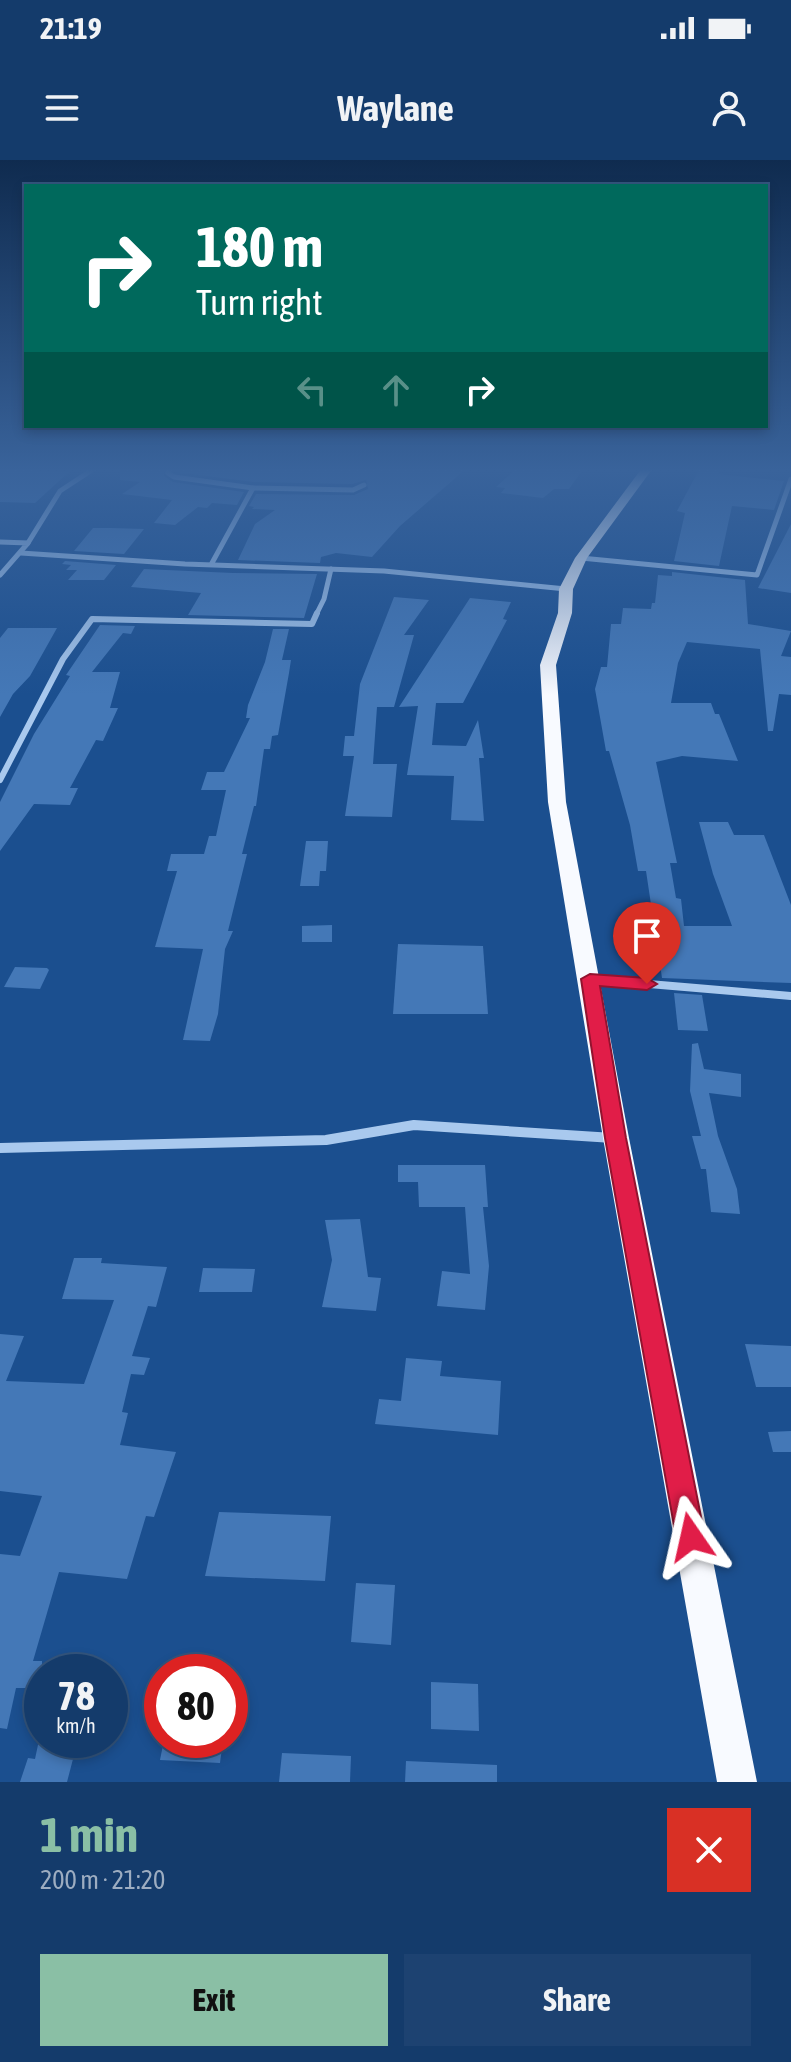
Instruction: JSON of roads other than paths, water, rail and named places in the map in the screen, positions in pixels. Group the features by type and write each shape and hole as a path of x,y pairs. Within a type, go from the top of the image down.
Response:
{"highway":[{"path":"592,544 566,589 565,613 548,665 557,802 616,1138 737,1782"}],"street":[{"path":"0,575 28,544"},
{"path":"212,563 222,544"},
{"path":"581,558 757,575 768,544"},
{"path":"21,553 331,569 566,589"},
{"path":"0,780 63,659 92,619 312,624 324,599 331,569"},
{"path":"590,979 791,996"},
{"path":"0,1148 326,1140 414,1125 616,1138"}]}
